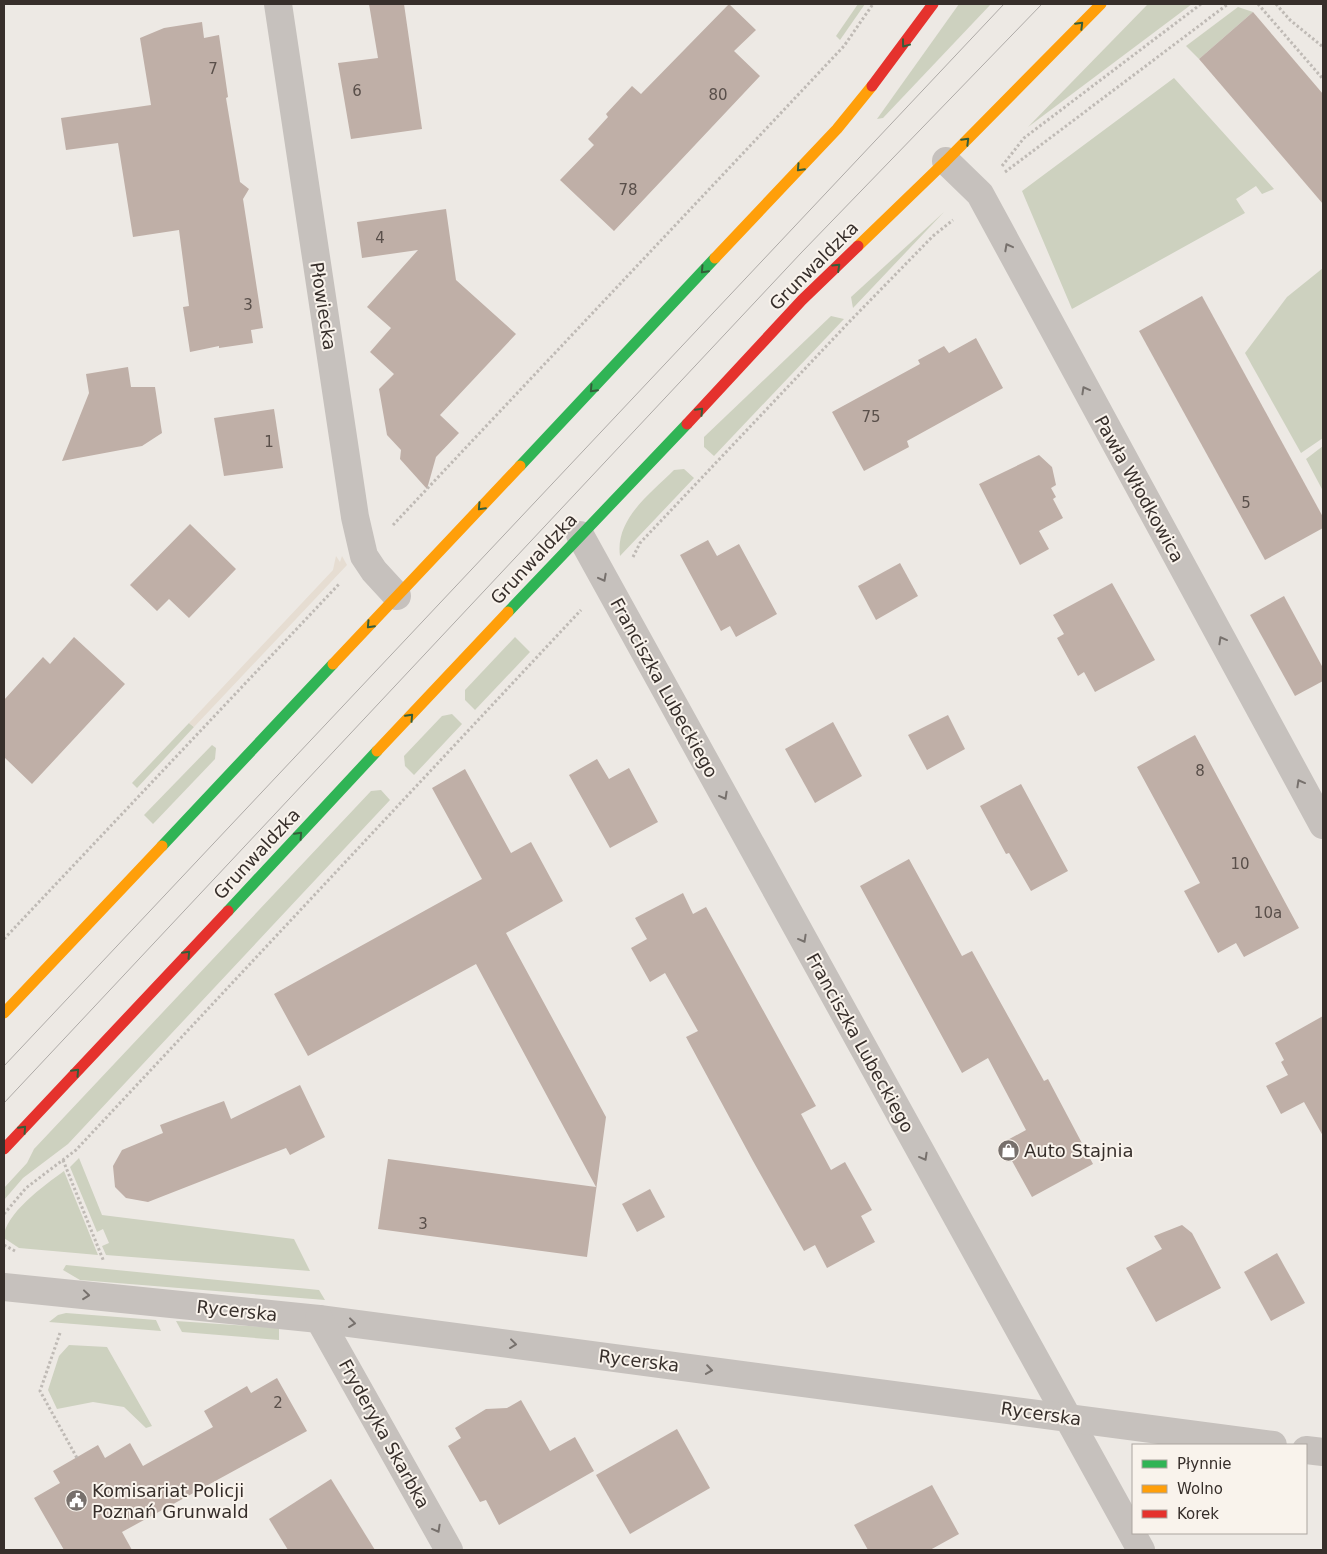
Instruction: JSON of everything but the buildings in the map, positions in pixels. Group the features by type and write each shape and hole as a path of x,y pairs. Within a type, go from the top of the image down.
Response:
{"street":[{"name":"Płowiecka","path":"278,4 355,517 364,556 374,572 397,596"},
{"path":"4,1013 837,128 867,93 933,4"},
{"name":"Grunwaldzka","path":"4,1149 580,535 725,385 802,300 946,161 1101,4"},
{"name":"Pawła Włodkowica","path":"946,161 980,194 1323,825"},
{"name":"Franciszka Lubeckiego","path":"580,535 1132,1534"},
{"name":"Rycerska","path":"4,1287 319,1319 1266,1444"},
{"name":"Fryderyka Skarbka","path":"319,1319 449,1550"},
{"path":"1307,1450 1323,1452"},
{"name":"Franciszka Lubeckiego","path":"1132,1534 1141,1550"}],"path":[{"path":"392,526 844,46 873,4"},
{"path":"980,194 1024,138 1201,4"},
{"path":"4,1214 26,1188 63,1160 606,584 632,559 640,543 845,326 933,236 1021,158 1228,4"},
{"path":"1258,4 1323,79"},
{"path":"1276,4 1290,20 1323,47"},
{"path":"4,939 344,579"},
{"path":"63,1160 105,1264"},
{"path":"60,1333 40,1391 77,1458"}],"green space":[{"path":"858,4 865,4 840,40 836,36"},
{"path":"959,4 991,4 883,118 877,119"},
{"path":"1148,4 1192,4 1028,127"},
{"path":"1238,7 1253,12 1199,59 1186,46"},
{"path":"1174,78 1274,189 1262,194 1256,186 1236,199 1245,213 1072,309 1022,191"},
{"path":"944,212 853,308 851,297"},
{"path":"1323,268 1323,438 1301,453 1245,353 1287,297"},
{"path":"831,316 844,319 714,456 704,447 704,437"},
{"path":"1323,446 1323,491 1306,459"},
{"path":"684,469 694,478 620,556 623,530 636,508 674,470"},
{"path":"515,637 530,652 475,710 465,700 465,690"},
{"path":"452,714 462,724 414,775 405,766 404,756 442,716"},
{"path":"189,723 194,727 137,788 132,783"},
{"path":"212,745 216,748 215,759 153,824 144,815"},
{"path":"381,790 390,800 68,1144 23,1178 4,1200 4,1188 27,1163 34,1149 371,791"},
{"path":"79,1158 102,1215 294,1239 310,1271 106,1255 102,1246 109,1243 103,1229 97,1232 70,1167"},
{"path":"64,1171 98,1255 19,1248 4,1238 10,1220 18,1210"},
{"path":"66,1265 319,1290 325,1300 80,1280 63,1270"},
{"path":"66,1313 156,1320 161,1331 49,1322 58,1315"},
{"path":"176,1321 279,1328 279,1340 182,1332"},
{"path":"69,1345 107,1347 152,1426 146,1428 124,1407 93,1402 57,1409 48,1390 59,1356"}],"shaded area":[{"path":"336,556 340,562 342,556 347,565 194,727 189,723 333,570"}],"tram line":[{"path":"4,1066 1004,4"},
{"path":"4,1103 801,253 1042,4"}],"traffic: fast":[{"path":"520,466 715,258"},
{"path":"508,612 687,424"},
{"path":"162,846 333,664"},
{"path":"228,911 377,751"}],"traffic: slow":[{"path":"858,246 946,161 1101,4"},
{"path":"715,258 837,129 872,86"},
{"path":"333,664 520,466"},
{"path":"377,751 508,612"},
{"path":"4,1013 162,846"}],"traffic: jam":[{"path":"872,86 933,4"},
{"path":"687,424 802,300 858,246"},
{"path":"4,1149 228,911"}],"place":[{"name":"Auto Stajnia","path":"1008,1151"},
{"name":"Komisariat Policji Poznań Grunwald","path":"76,1501"}]}
